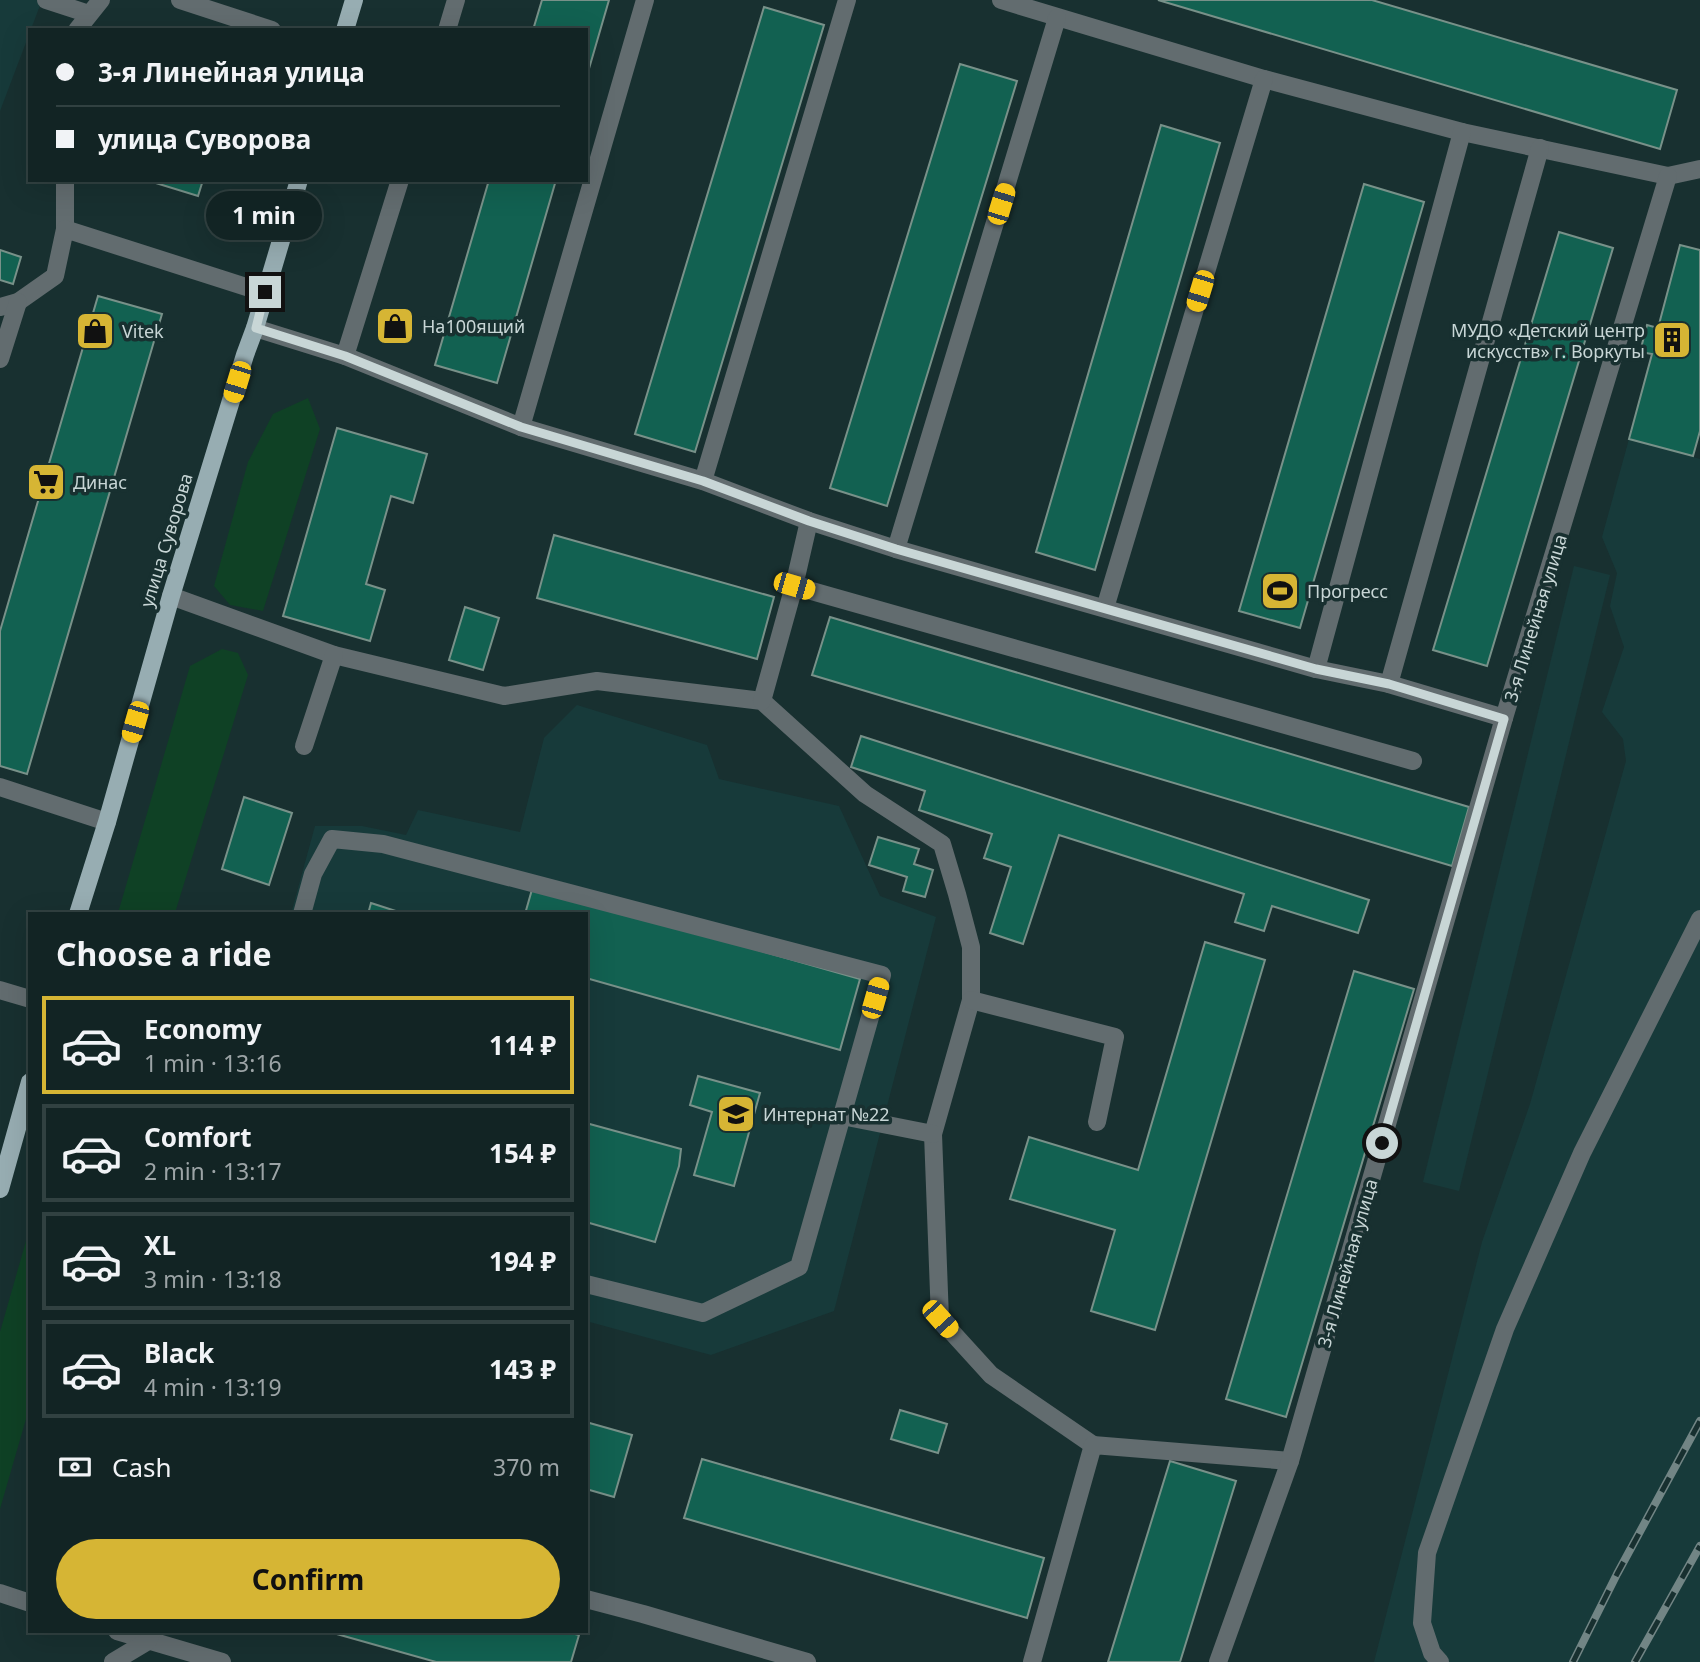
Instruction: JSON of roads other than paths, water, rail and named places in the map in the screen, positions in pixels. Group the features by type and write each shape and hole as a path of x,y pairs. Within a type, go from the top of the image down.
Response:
{"main road":[{"path":"346,28 354,0"},
{"name":"улица Суворова","path":"79,912 171,596 256,328 298,182"},
{"path":"0,1189 28,1089"}],"street":[{"path":"46,0 95,7 79,28"},
{"path":"180,0 266,28"},
{"path":"448,28 456,0"},
{"path":"521,427 645,0"},
{"path":"703,481 847,0"},
{"path":"1001,0 1264,79 1462,132 1668,176 1700,169"},
{"path":"896,549 1057,18"},
{"path":"1105,608 1264,79"},
{"path":"1316,669 1462,132"},
{"path":"1389,684 1540,148"},
{"name":"3-я Линейная улица","path":"1218,1662 1290,1461 1504,719 1668,176"},
{"path":"0,307 18,302 55,276 65,229 65,182"},
{"path":"345,356 399,182"},
{"path":"65,229 265,292"},
{"path":"0,359 18,302"},
{"path":"256,328 345,356 521,427 703,481 809,521 896,549 1316,669 1389,684 1504,719"},
{"path":"762,701 809,521"},
{"path":"794,586 1413,761"},
{"path":"171,596 334,654 504,696 597,681 762,701 866,794 942,845 957,894 971,947 971,1000 933,1134 940,1319 991,1375 1093,1445 1290,1461"},
{"path":"304,746 334,654"},
{"path":"0,787 107,822"},
{"path":"303,912 313,874 332,839 383,844 881,975 799,1267 703,1313 588,1284"},
{"path":"1440,1662 1432,1653 1422,1623 1427,1553 1505,1329 1582,1153 1700,919"},
{"path":"0,990 28,998"},
{"path":"971,1000 1115,1037 1097,1122"},
{"path":"842,1116 933,1134"},
{"path":"1032,1662 1093,1445"},
{"path":"0,1593 28,1602"},
{"path":"588,1600 807,1662"},
{"path":"130,1633 150,1636 222,1662"},
{"path":"113,1662 150,1636"}],"railway":[{"path":"1573,1662 1700,1421"},
{"path":"1635,1662 1700,1546"}],"place":[{"name":"На100ящий","path":"395,326"},
{"name":"Vitek","path":"95,331"},
{"name":"МУДО «Детский центр искусств» г. Воркуты","path":"1672,340"},
{"name":"Динас","path":"46,482"},
{"name":"Прогресс","path":"1280,591"},
{"name":"Интернат №22","path":"736,1114"}]}
